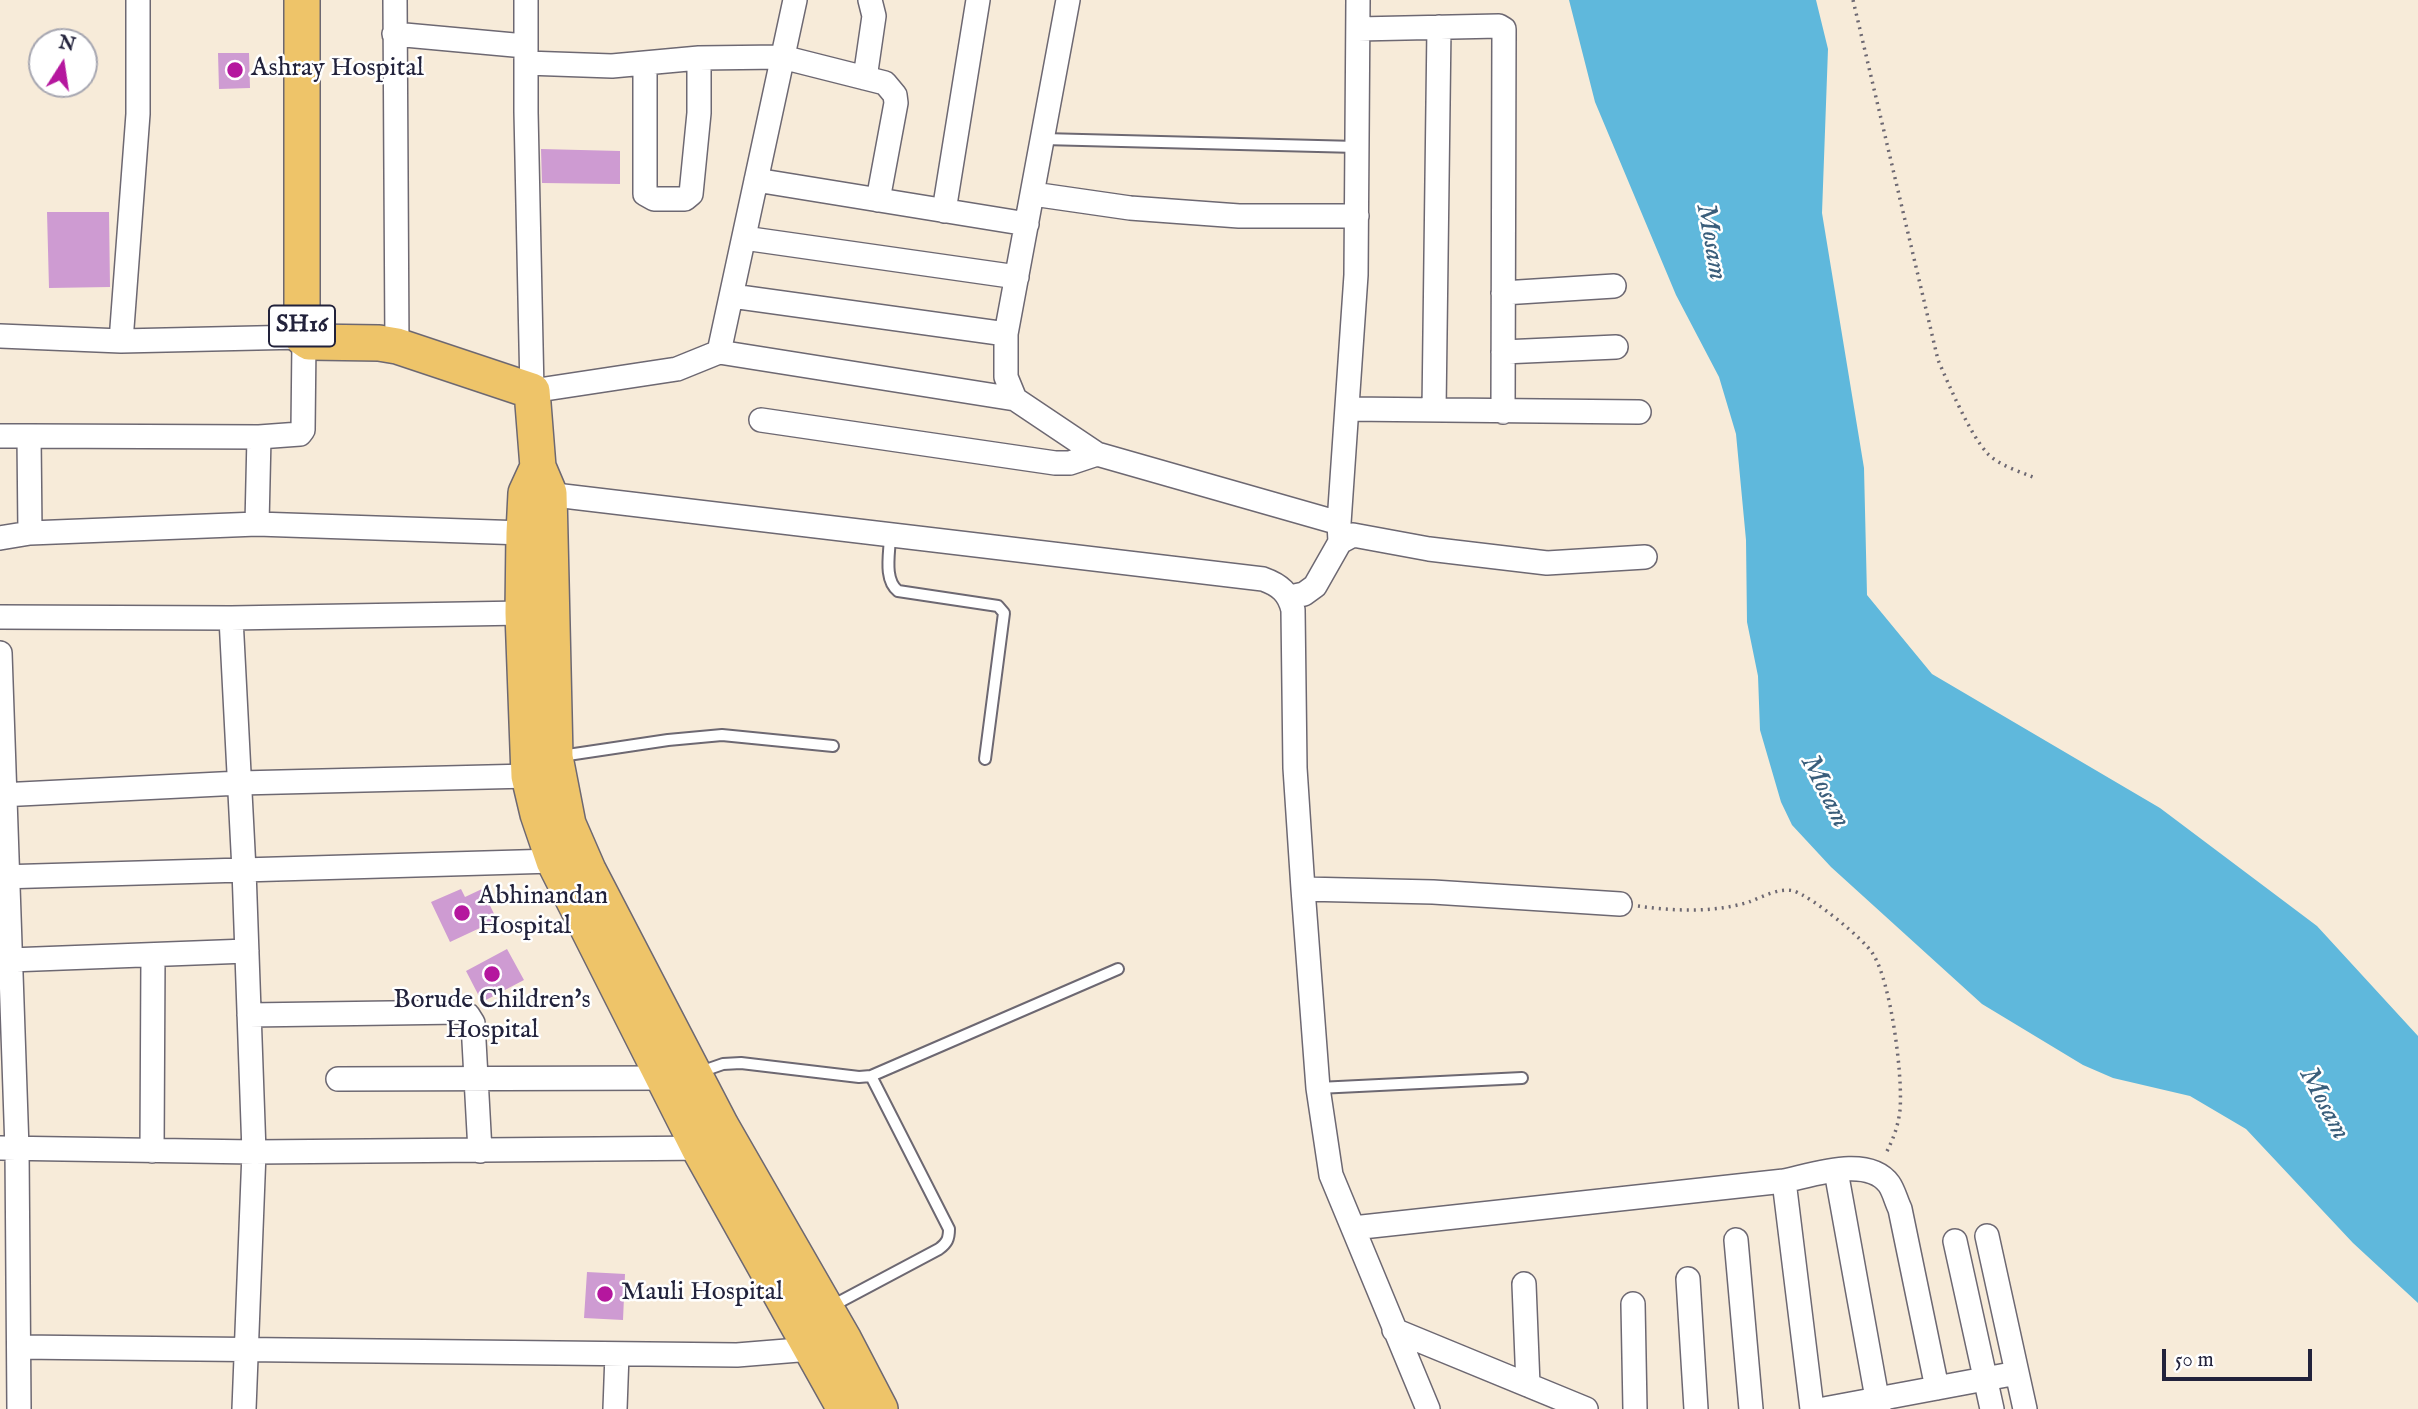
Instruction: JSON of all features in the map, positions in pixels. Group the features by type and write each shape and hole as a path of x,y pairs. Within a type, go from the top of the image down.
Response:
{"main road":[{"name":"SH16","path":"302,0 303,339 309,342 379,343 397,346 532,391"},
{"path":"532,391 537,484 542,767 538,814 567,858 716,1147 827,1345 880,1409"},
{"path":"537,484 524,533 523,613 542,767"},
{"path":"716,1147 826,1309 827,1345 845,1409"}],"street":[{"path":"121,341 138,114 138,0"},
{"path":"394,0 397,346"},
{"path":"526,0 532,391 677,369 719,352 1015,399 1097,454 1339,533 1429,549 1547,563 1645,556"},
{"path":"719,352 795,0"},
{"path":"865,78 874,16 870,0"},
{"path":"944,211 978,0"},
{"path":"1015,399 1006,377 1006,334 1068,0"},
{"path":"1290,597 1304,594 1315,586 1339,533 1356,275 1358,0"},
{"path":"1358,29 1499,26 1504,29 1503,412"},
{"path":"1434,410 1439,27"},
{"path":"394,34 612,66 699,58 782,57 885,83 895,94 896,103 878,200"},
{"path":"645,65 645,194 654,200 685,199 691,194 693,180 699,113 699,58"},
{"path":"756,180 1027,224"},
{"path":"1033,194 1130,208 1239,216 1357,216"},
{"path":"744,238 1017,277"},
{"path":"1503,293 1614,286"},
{"path":"732,296 1006,334"},
{"path":"0,336 121,341 303,339 303,430 300,434 259,437 0,436"},
{"path":"1503,352 1616,347"},
{"path":"1347,409 1640,412"},
{"path":"761,420 1055,463 1070,463 1097,454"},
{"path":"29,436 30,533"},
{"path":"257,524 259,437"},
{"path":"537,484 890,534 1262,579 1275,583 1290,597 1293,610 1295,768 1303,889 1318,1088 1331,1175 1428,1409"},
{"path":"0,538 30,533 257,524 524,533"},
{"path":"0,617 231,618 523,613"},
{"path":"231,618 244,870 254,1152 244,1409"},
{"path":"0,653 4,877 10,960 8,1149 19,1347 19,1409"},
{"path":"2,795 542,767"},
{"path":"4,877 567,858"},
{"path":"1303,889 1433,892 1620,904"},
{"path":"10,960 247,951"},
{"path":"152,1151 153,955"},
{"path":"249,1014 461,1012 468,1015 473,1023 480,1151"},
{"path":"338,1079 679,1076"},
{"path":"8,1149 254,1152 716,1147"},
{"path":"1353,1228 1784,1181 1866,1168 1876,1172 1889,1184 1900,1209 1935,1395"},
{"path":"1836,1171 1878,1404"},
{"path":"1784,1181 1812,1409"},
{"path":"1987,1236 2025,1409"},
{"path":"1736,1240 1751,1409"},
{"path":"1955,1241 1992,1409"},
{"path":"1688,1279 1696,1409"},
{"path":"1524,1284 1528,1385"},
{"path":"1633,1304 1635,1409"},
{"path":"1394,1330 1586,1409"},
{"path":"19,1347 246,1352 737,1355 827,1345"},
{"path":"615,1409 617,1354"},
{"path":"1824,1409 1935,1395 1987,1378 2017,1373"}],"lane":[{"path":"1043,139 1357,147"},
{"path":"890,534 889,579 891,586 898,592 998,606 1004,613 985,759"},
{"path":"542,767 668,740 722,735 833,746"},
{"path":"679,1076 723,1064 741,1063 859,1077 872,1076 1118,969"},
{"path":"826,1309 939,1249 949,1236 949,1229 872,1076"},
{"path":"1318,1088 1522,1078"}],"path":[{"path":"1853,0 1938,360 1954,396 1989,454 2008,467 2033,477"},
{"path":"1620,904 1664,910 1731,908 1783,890 1793,891 1806,897 1854,933 1873,954 1887,991 1894,1025 1900,1109 1895,1138 1876,1172"}],"water":[{"name":"Mosam","path":"1569,0 1816,0 1828,49 1822,213 1864,468 1867,595 1932,674 2160,808 2317,926 2418,1036 2418,1303 2353,1243 2246,1129 2190,1096 2113,1078 2083,1065 1982,1004 1831,867 1792,825 1781,802 1760,730 1758,676 1747,622 1746,540 1736,434 1719,377 1676,295 1595,102"}],"building":[{"path":"218,53 249,53 250,88 219,89"},
{"path":"541,149 620,151 620,184 542,183"},
{"path":"47,212 109,212 110,287 49,288"},
{"path":"461,889 465,897 482,889 497,920 450,942 431,902"},
{"path":"507,949 524,980 482,1002 466,971"},
{"path":"587,1272 625,1274 623,1320 584,1318"}],"place":[{"name":"Ashray Hospital","path":"235,70"},
{"name":"Abhinandan Hospital","path":"462,913"},
{"name":"Borude Children's Hospital","path":"492,974"},
{"name":"Mauli Hospital","path":"605,1294"}]}
